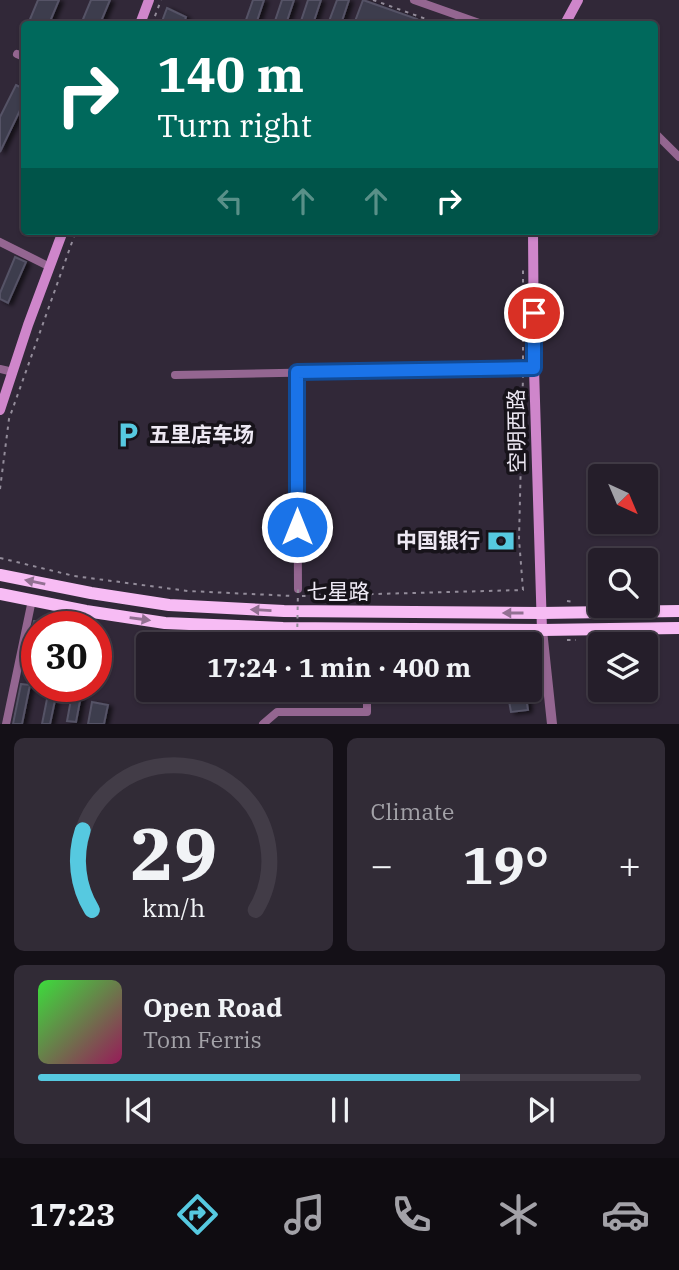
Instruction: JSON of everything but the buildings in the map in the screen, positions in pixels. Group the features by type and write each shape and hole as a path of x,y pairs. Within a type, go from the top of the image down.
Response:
{"highway":[{"name":"七星路","path":"0,575 169,605 284,611 679,611"},
{"name":"七星路","path":"0,594 165,622 283,628 542,631 679,628"}],"main road":[{"path":"141,21 149,0"},
{"path":"567,21 578,0"},
{"path":"0,410 62,235"},
{"name":"空明西路","path":"533,235 528,368 542,631"}],"street":[{"path":"414,0 474,21"},
{"path":"658,136 679,157"},
{"path":"0,242 50,267"},
{"path":"175,375 528,368"},
{"path":"0,369 13,372"},
{"path":"297,372 298,592"},
{"path":"6,724 32,600"},
{"path":"542,631 552,724"},
{"path":"263,724 277,712 367,712 367,702"}],"path":[{"path":"153,21 161,0"},
{"path":"373,0 432,21"},
{"path":"0,489 9,419 75,235"},
{"path":"0,558 86,578 188,591 311,596 523,590 519,539 528,368 524,257"},
{"path":"285,596 298,592 311,596"},
{"path":"298,592 298,632"}],"place":[{"name":"五里店车场","path":"128,435"},
{"name":"中国银行","path":"501,541"}],"route":[{"path":"297,527 297,372 534,368 534,313"}]}
